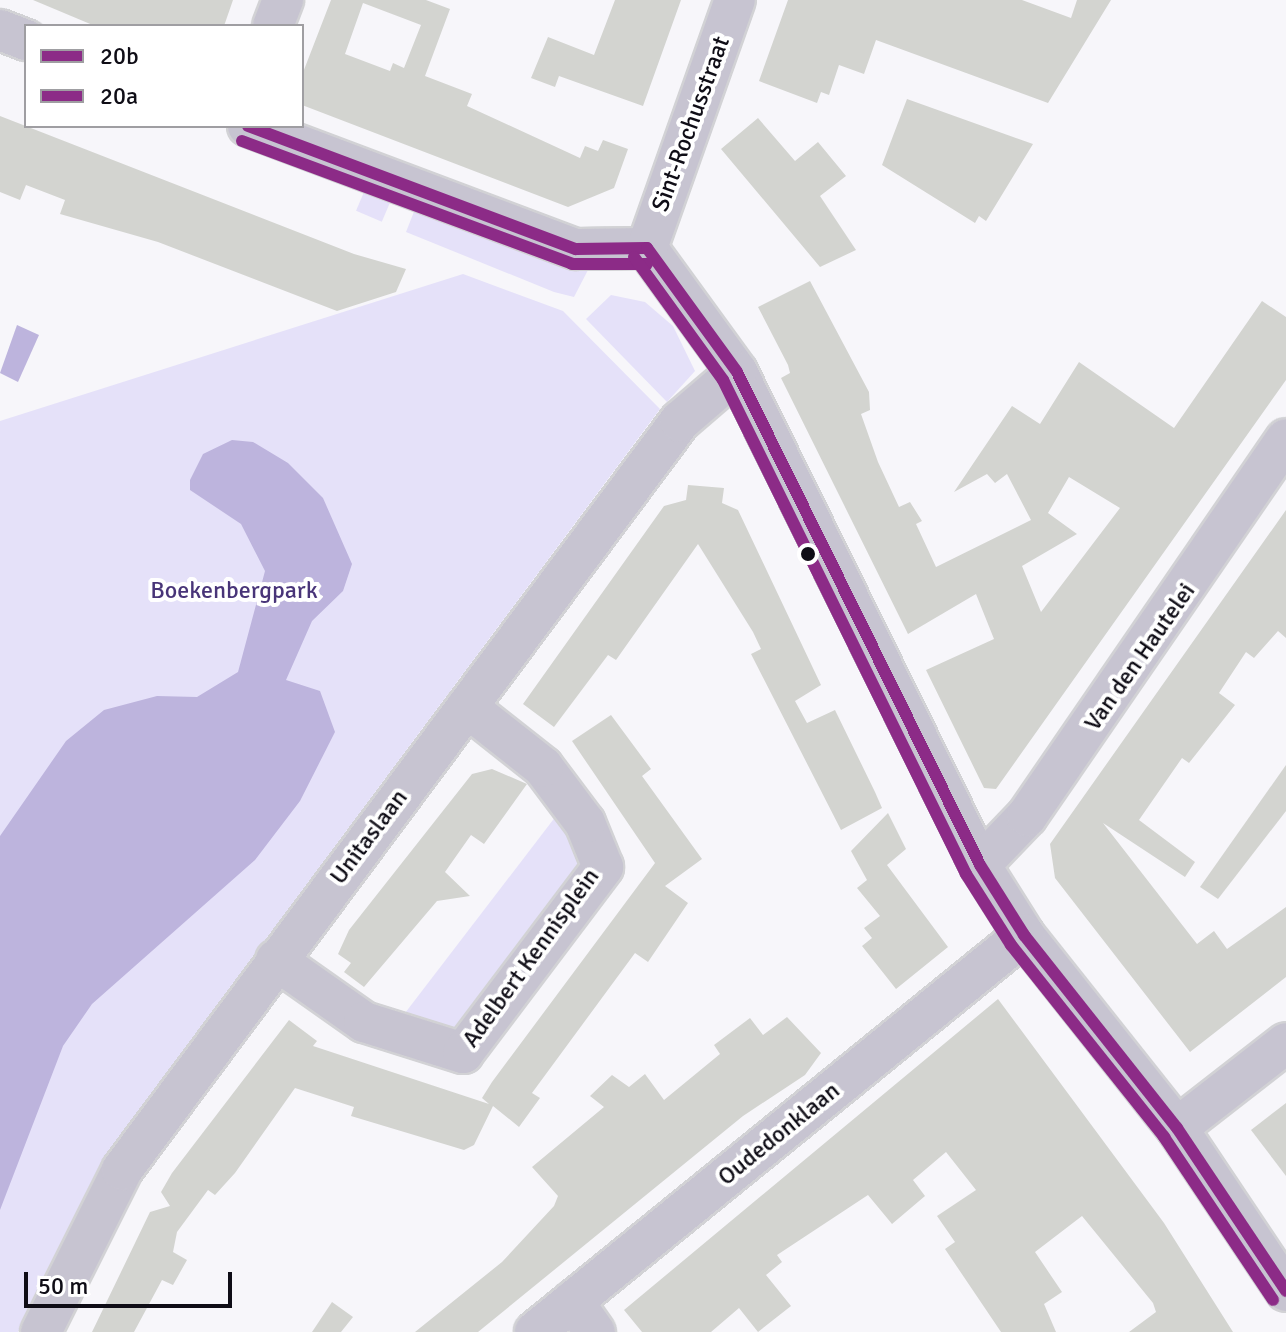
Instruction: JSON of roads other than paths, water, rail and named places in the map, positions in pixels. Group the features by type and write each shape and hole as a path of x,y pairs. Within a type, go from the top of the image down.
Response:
{"street":[{"path":"274,24 283,0"},
{"name":"Sint-Rochusstraat","path":"647,248 735,0"},
{"path":"0,30 24,39"},
{"path":"253,128 576,249 647,248 737,372 980,865 1024,935 1177,1128 1286,1291"},
{"name":"Unitaslaan","path":"41,1332 122,1170 680,421 737,372"},
{"name":"Van den Hautelei","path":"980,865 1027,816 1286,439"},
{"name":"Adelbert Kennisplein","path":"276,960 364,1022 463,1053 603,867 585,823 543,767 467,707"},
{"name":"Oudedonklaan","path":"535,1332 584,1316 1024,935"},
{"path":"1177,1128 1286,1043"}],"park label":[{"name":"Boekenbergpark","path":"234,591"}]}
